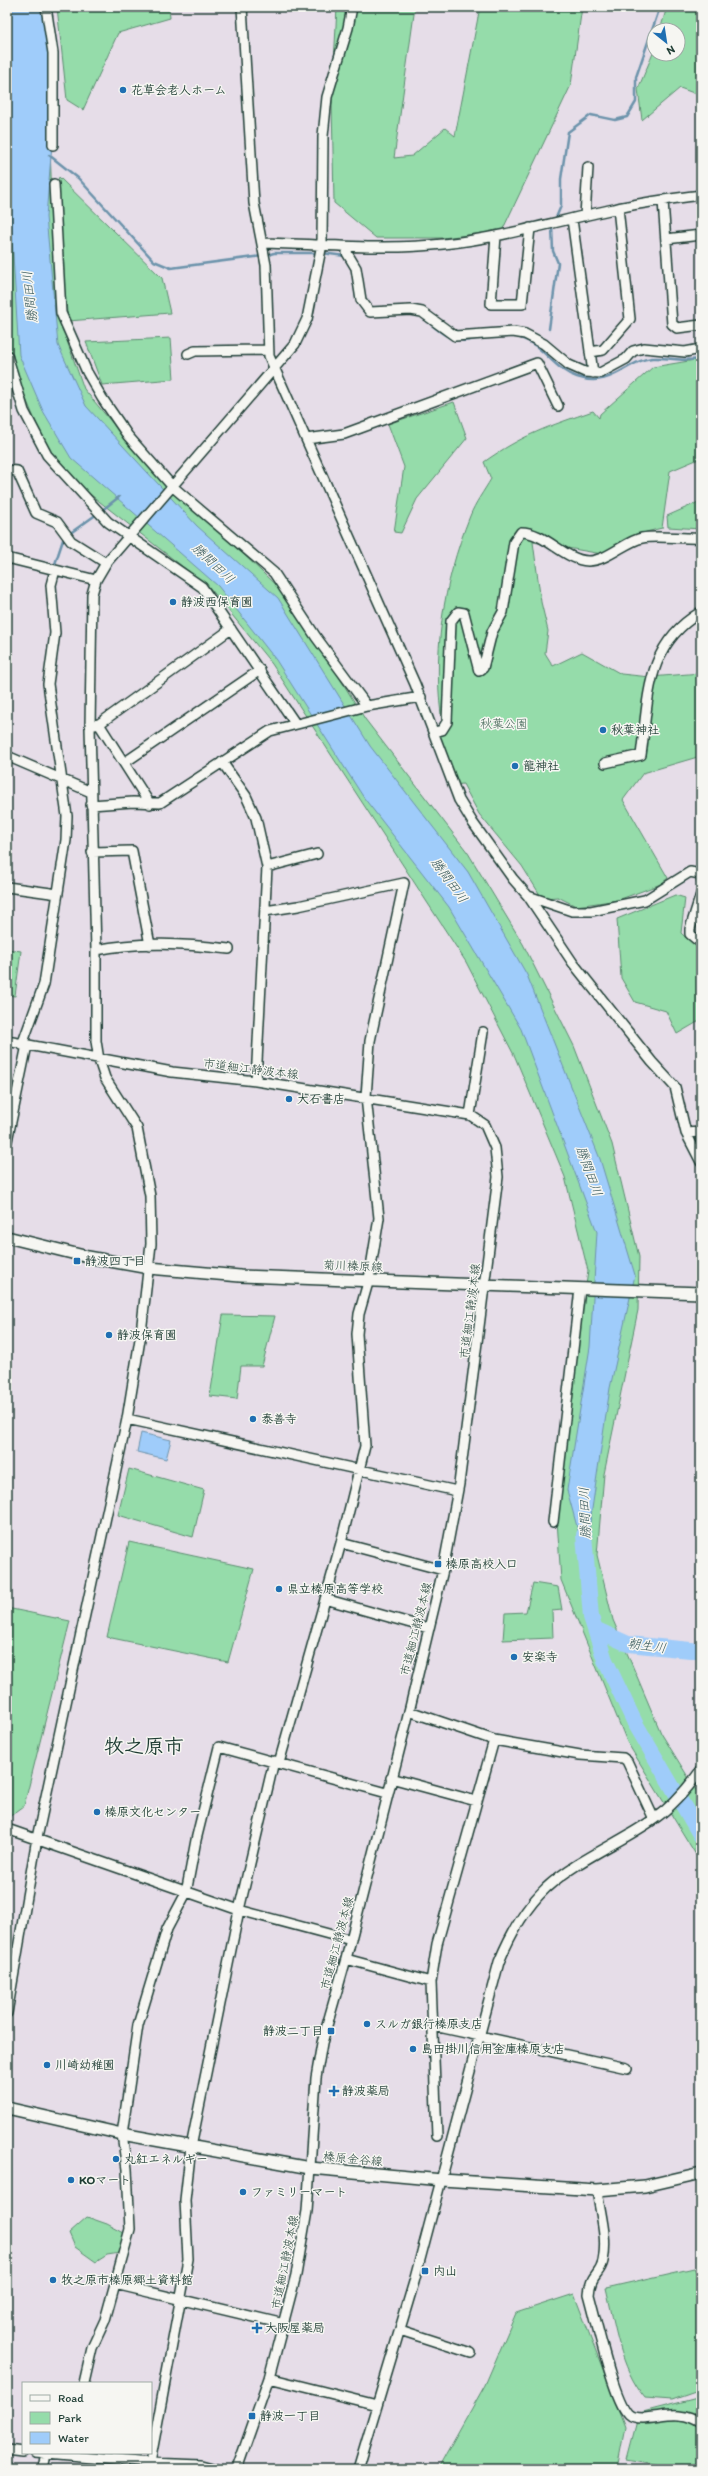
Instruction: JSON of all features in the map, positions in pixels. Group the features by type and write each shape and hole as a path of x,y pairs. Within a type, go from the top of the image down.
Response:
{"main road":[{"name":"菊川榛原線","path":"7,1237 88,1257 149,1268 240,1276 486,1283 580,1289 701,1293"},
{"name":"榛原金谷線","path":"7,2108 122,2134 310,2168 442,2180 598,2190 645,2186 701,2173"}],"street":[{"path":"46,7 53,53 53,145"},
{"path":"242,7 254,203 266,261 268,350 421,697 459,800 513,879 528,896 573,963 652,1062 675,1087 686,1133 701,1162"},
{"path":"7,2012 10,1983 37,1838 127,1419 149,1268 151,1244 150,1196 137,1128 105,1078 99,1060 96,1041 96,950 91,805 90,607 96,580 106,563 295,344 307,319 321,246 323,136 327,97 348,28 352,7"},
{"path":"585,216 588,167"},
{"path":"54,184 61,313 87,372 102,398 128,436 172,486 274,573 316,637 367,706"},
{"path":"263,246 348,247 442,244 496,236 618,208 701,195"},
{"path":"663,200 672,324 677,328 701,325"},
{"path":"590,352 603,350 630,319 618,208"},
{"path":"572,219 593,373"},
{"path":"496,236 491,304 522,304 530,228"},
{"path":"666,239 701,235"},
{"path":"348,247 347,253 356,268 361,300 370,312 411,310 422,312 455,336 513,332 524,334 544,344 569,365 585,372 593,373 600,373 614,367 633,351 644,348 685,352 701,349"},
{"path":"188,354 195,351 268,350"},
{"path":"7,355 24,411 46,456 104,517 129,537 202,587 297,723"},
{"path":"306,439 344,434 537,363 558,406"},
{"path":"7,470 16,471 36,513 57,522 70,540 106,563"},
{"path":"434,732 442,730 447,722 451,621 458,612 464,613 479,671 483,668 492,632 503,612 514,542 521,532 529,532 570,555 588,561 606,556 642,538 701,538"},
{"path":"7,558 96,580"},
{"path":"7,1141 25,1045 44,984 68,816 61,779 48,684 55,633 51,585 55,570"},
{"path":"605,763 641,755 651,689 656,666 663,647 675,631 701,612"},
{"path":"90,727 100,724 231,629"},
{"path":"124,763 260,670"},
{"path":"91,805 133,802 150,804 160,803 270,731 367,706 421,697"},
{"path":"100,724 150,804"},
{"path":"7,756 91,792"},
{"path":"222,762 246,796 256,818 267,867 266,911 256,1081"},
{"path":"92,852 132,851 150,945"},
{"path":"267,867 317,854"},
{"path":"528,896 572,911 591,912 645,900 690,872 700,874 701,878"},
{"path":"152,2452 188,2259 185,2200 191,2147 239,1910 277,1762 341,1543 361,1469 365,1446 357,1334 359,1314 369,1279 379,1218 366,1097 370,1041 404,883 298,906 266,911"},
{"path":"7,887 58,894"},
{"path":"701,894 690,929 690,934 696,939 701,938"},
{"path":"96,950 124,945 197,945 230,949"},
{"path":"470,1115 483,1032"},
{"name":"市道細江静波本線","path":"7,1041 99,1060 172,1072 256,1081 366,1097 470,1115 485,1125 495,1148 498,1162 497,1193 486,1283 457,1491 443,1570 390,1778 351,1940 322,2043 317,2071 303,2242 284,2324 269,2378 237,2469"},
{"path":"686,1133 701,1132"},
{"path":"553,1522 580,1289"},
{"path":"127,1419 457,1491"},
{"path":"341,1543 443,1570"},
{"path":"325,1599 428,1628"},
{"path":"408,1711 494,1740 580,1755 623,1758 627,1761 658,1816"},
{"path":"437,2136 434,2026 431,1982 438,1944 476,1801 494,1740"},
{"path":"84,2382 92,2348 105,2320 116,2284 130,2229 128,2169 122,2134 138,2025 167,1929 186,1893 196,1840 219,1747 387,1793"},
{"path":"358,2469 400,2330 442,2180 478,2037 499,1962 510,1936 527,1911 546,1888 568,1871 658,1816 687,1789 701,1770"},
{"path":"390,1778 476,1801"},
{"path":"7,1829 37,1838 186,1893 239,1910 351,1940"},
{"path":"346,1959 431,1982"},
{"path":"434,2026 478,2037 627,2068"},
{"path":"598,2190 606,2243 603,2263 590,2282 589,2294 611,2374 623,2408 630,2415 641,2418 678,2413 694,2418 701,2423"},
{"path":"116,2284 284,2324"},
{"path":"400,2330 471,2353"},
{"path":"269,2378 377,2405"},
{"path":"7,2450 22,2452"},
{"path":"42,2469 46,2454 65,2454 150,2463 201,2465 216,2469"},
{"path":"150,2463 152,2454"}],"green space":[{"path":"7,7 49,124 55,274 66,338 84,389 158,478 234,545 291,600 365,719 468,853 523,944 574,1046 612,1144 639,1257 638,1310 604,1474 597,1555 613,1620 661,1733 701,1798 701,1863 627,1742 561,1580 556,1505 588,1271 565,1177 515,1057 466,962 272,664 210,588 77,484 46,446 7,354"},
{"path":"57,7 169,7 170,18 118,33 83,110 67,100"},
{"path":"337,7 415,7 394,158 412,156 445,128 455,136 480,7 582,7 571,85 502,231 442,238 376,238 334,203 332,101"},
{"path":"667,7 701,7 701,88 699,95 680,88 642,120 638,89 649,62 686,62 686,22 662,22"},
{"path":"59,177 162,278 170,313 68,321 54,190"},
{"path":"171,338 174,379 102,385 86,342"},
{"name":"秋葉公園","path":"701,359 701,458 670,471 662,528 646,532 602,554 533,542 541,602 548,631 545,653 553,666 582,652 621,674 650,677 701,673 701,756 643,773 623,800 668,878 661,884 618,900 576,906 558,897 542,898 522,866 479,814 463,784 453,785 434,732 443,728 438,674 439,647 446,594 453,567 472,511 491,479 484,462 524,438 549,427 593,411 599,418 600,414 653,367"},
{"path":"454,402 467,438 417,499 401,533 394,532 404,467 388,424"},
{"path":"701,501 701,529 668,527 667,516"},
{"path":"675,895 685,898 681,933 695,946 701,941 701,1020 677,1034 666,1011 635,1002 621,978 617,919"},
{"path":"7,949 21,951 15,996 7,995"},
{"path":"223,1315 275,1316 262,1366 241,1366 237,1399 210,1396"},
{"path":"129,1469 204,1490 193,1537 118,1515"},
{"path":"129,1542 254,1569 228,1662 107,1637"},
{"path":"533,1583 558,1587 562,1610 552,1611 553,1638 503,1640 505,1613 526,1612"},
{"path":"7,1608 70,1621 24,1806 9,1817 7,1817"},
{"path":"87,2217 107,2224 124,2233 120,2253 107,2255 96,2262 75,2247 69,2233"},
{"path":"694,2268 701,2280 701,2390 672,2400 645,2398 624,2360 606,2288"},
{"path":"574,2294 625,2427 617,2469 438,2469 485,2385 516,2313"},
{"path":"701,2397 701,2469 683,2469 627,2459 639,2413"}],"water":[{"path":"7,7 42,7 52,47 53,132 46,217 58,345 86,406 197,526 278,598 370,746 468,872 527,975 600,1159 635,1275 610,1388 585,1556 567,1490 590,1347 597,1232 521,1029 449,907 364,798 276,660 218,586 71,458 43,411 19,355 11,221 9,114 7,101"},
{"path":"141,1433 171,1440 166,1459 137,1452"}],"waterway":[{"path":"555,220 561,206 561,179 568,132 591,115 615,120 627,117 636,102 636,77 660,7"},
{"path":"49,155 78,178 154,261 171,268 262,256"},
{"path":"549,329 558,263 553,251 552,226"},
{"path":"267,255 274,253 317,253"},
{"path":"322,253 345,256"},
{"path":"354,281 356,297"},
{"path":"360,305 370,315 394,315"},
{"path":"427,321 449,337 461,341 475,339"},
{"path":"518,337 542,351 554,363 568,373 589,380 600,380 609,377 642,360 652,358 689,360 701,359"},
{"path":"101,511 119,497"},
{"path":"69,534 97,514"},
{"path":"55,564 64,537"},
{"name":"勝間田川","path":"584,1535 591,1617 605,1660 635,1723 701,1836"},
{"name":"朝生川","path":"595,1629 628,1644 701,1651"}],"place":[{"name":"花草会老人ホーム","path":"123,90"},
{"name":"静波西保育園","path":"173,602"},
{"name":"秋葉神社","path":"603,730"},
{"name":"龍神社","path":"515,766"},
{"name":"大石書店","path":"289,1099"},
{"name":"静波四丁目","path":"77,1261"},
{"name":"静波保育園","path":"109,1335"},
{"name":"泰善寺","path":"253,1419"},
{"name":"榛原高校入口","path":"438,1564"},
{"name":"県立榛原高等学校","path":"279,1589"},
{"name":"安楽寺","path":"514,1657"},
{"name":"榛原文化センター","path":"97,1812"},
{"name":"スルガ銀行榛原支店","path":"367,2024"},
{"name":"静波二丁目","path":"331,2031"},
{"name":"島田掛川信用金庫榛原支店","path":"413,2049"},
{"name":"川崎幼稚園","path":"47,2065"},
{"name":"静波薬局","path":"334,2091"},
{"name":"丸紅エネルギー","path":"116,2159"},
{"name":"KOマート","path":"71,2180"},
{"name":"ファミリーマート","path":"243,2192"},
{"name":"内山","path":"425,2271"},
{"name":"牧之原市榛原郷土資料館","path":"53,2280"},
{"name":"大阪屋薬局","path":"257,2328"},
{"name":"静波一丁目","path":"252,2416"}],"district":[{"name":"牧之原市","path":"144,1746"}]}
